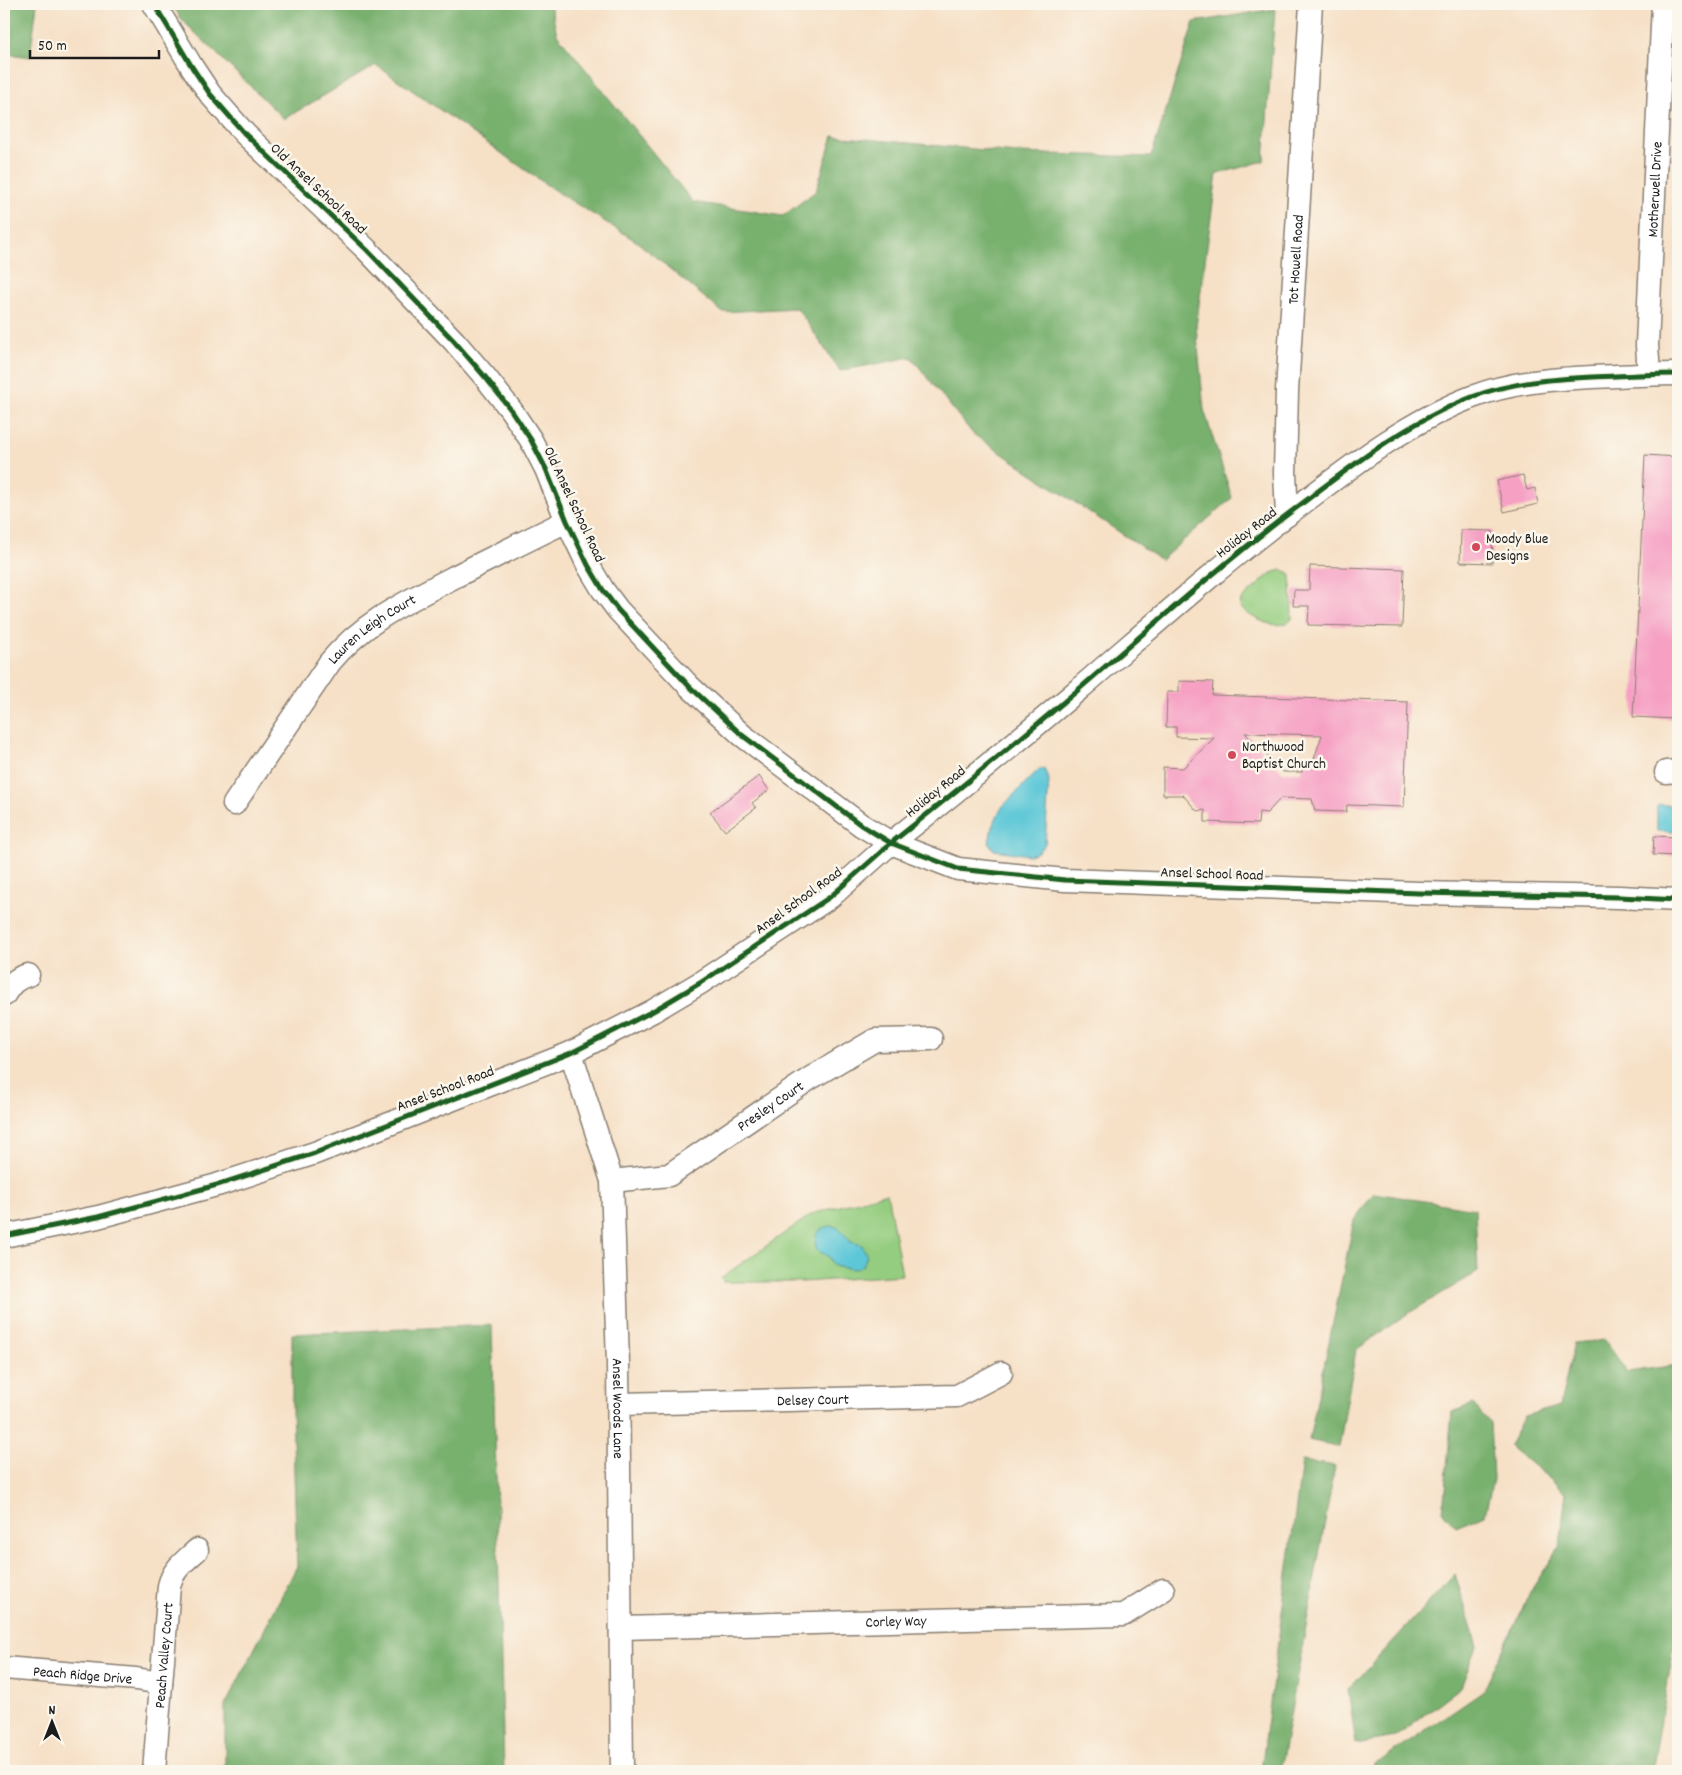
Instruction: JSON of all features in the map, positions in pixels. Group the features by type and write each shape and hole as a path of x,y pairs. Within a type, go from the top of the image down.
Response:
{"street":[{"name":"Old Ansel School Road","path":"154,4 205,87 244,134 367,250 447,334 511,410 531,440 546,468 567,521 588,565 618,610 690,686 742,735 861,825 891,843"},
{"name":"Tot Howell Road","path":"1287,515 1284,472 1287,391 1311,4"},
{"name":"Motherwell Drive","path":"1649,374 1647,345 1668,13"},
{"name":"Holiday Road","path":"891,843 1069,698 1208,578 1287,515 1391,439 1436,413 1502,387 1541,380 1678,374"},
{"name":"Lauren Leigh Court","path":"234,804 330,662 357,633 400,605 567,521"},
{"name":"Ansel School Road","path":"4,1236 98,1217 217,1184 315,1153 571,1054 653,1011 700,983 830,897 891,843 958,869 1064,880 1410,893 1678,900"},
{"path":"4,995 12,984 28,975"},
{"name":"Presley Court","path":"612,1181 669,1175 809,1079 875,1040 931,1039"},
{"name":"Ansel Woods Lane","path":"571,1054 612,1181 619,1404 622,1771"},
{"name":"Delsey Court","path":"619,1404 957,1396 1001,1373"},
{"name":"Peach Valley Court","path":"154,1771 169,1586 171,1576 175,1570 197,1550"},
{"name":"Corley Way","path":"621,1628 1123,1615 1162,1590"},
{"name":"Peach Ridge Drive","path":"4,1668 136,1679 161,1683"}],"green space":[{"path":"4,4 37,4 30,57 4,53"},
{"path":"173,4 550,4 557,34 693,202 783,216 816,191 833,136 1017,153 1151,157 1194,22 1275,9 1264,161 1217,174 1196,326 1204,410 1232,498 1161,560 973,434 911,357 840,371 797,308 722,312 636,241 554,190 376,65 284,119 180,18"},
{"path":"1282,570 1288,572 1291,576 1292,619 1280,625 1273,624 1258,619 1240,607 1241,600 1271,573"},
{"path":"887,1193 902,1275 802,1282 723,1282 722,1277 812,1214"},
{"path":"1374,1193 1475,1209 1478,1272 1407,1314 1356,1350 1339,1447 1309,1440 1354,1220"},
{"path":"492,1325 504,1771 225,1771 225,1706 297,1566 292,1409 292,1334"},
{"path":"1605,1340 1627,1372 1678,1365 1678,1625 1652,1771 1376,1771 1373,1766 1484,1690 1530,1592 1560,1546 1566,1492 1509,1446 1524,1416 1560,1406 1574,1343"},
{"path":"1473,1404 1490,1423 1493,1479 1485,1515 1456,1527 1443,1512 1452,1412"},
{"path":"1302,1461 1335,1466 1280,1771 1261,1771"},
{"path":"1455,1574 1477,1646 1461,1687 1395,1737 1356,1744 1348,1690"}],"water":[{"path":"1039,769 1044,769 1049,780 1045,844 1038,852 1029,855 994,850 989,843 992,827 1001,808"},
{"path":"1657,806 1676,806 1674,832 1657,831"},
{"path":"833,1226 839,1228 851,1242 862,1245 867,1256 863,1265 854,1269 838,1267 833,1265 829,1257 817,1250 815,1240 820,1230"}],"building":[{"path":"1645,455 1678,457 1678,669 1676,719 1633,717"},
{"path":"1523,475 1527,490 1535,488 1538,504 1504,512 1497,481"},
{"name":"Moody Blue Designs","path":"1461,530 1493,531 1492,563 1460,562"},
{"path":"1310,566 1404,569 1402,627 1308,625 1309,606 1293,606 1294,590 1309,590"},
{"name":"Northwood Baptist Church","path":"1179,681 1213,682 1212,695 1408,702 1404,807 1347,805 1346,812 1315,811 1312,799 1281,798 1267,813 1259,812 1258,824 1205,822 1205,810 1197,811 1183,795 1163,795 1163,767 1183,768 1214,738 1176,737 1176,727 1166,727 1167,692 1179,692","holes":["1245,733 1322,735 1313,762 1303,762 1302,772 1283,772"]},
{"path":"759,776 769,790 752,803 756,808 725,831 710,812"},
{"path":"1654,836 1678,837 1677,856 1653,855"}],"cycle path":[{"path":"154,4 210,94 245,134 367,250 454,341 511,410 531,440 546,469 567,521 588,565 618,610 689,686 742,735 861,825 891,843 1032,729 1264,532 1401,433 1447,408 1472,397 1502,388 1547,380 1678,374"},
{"path":"4,1236 98,1217 217,1185 315,1153 571,1053 653,1011 700,983 830,897 891,843 958,869 1065,880 1678,900"}],"place":[{"name":"Moody Blue Designs","path":"1476,547"},
{"name":"Northwood Baptist Church","path":"1232,755"}]}
